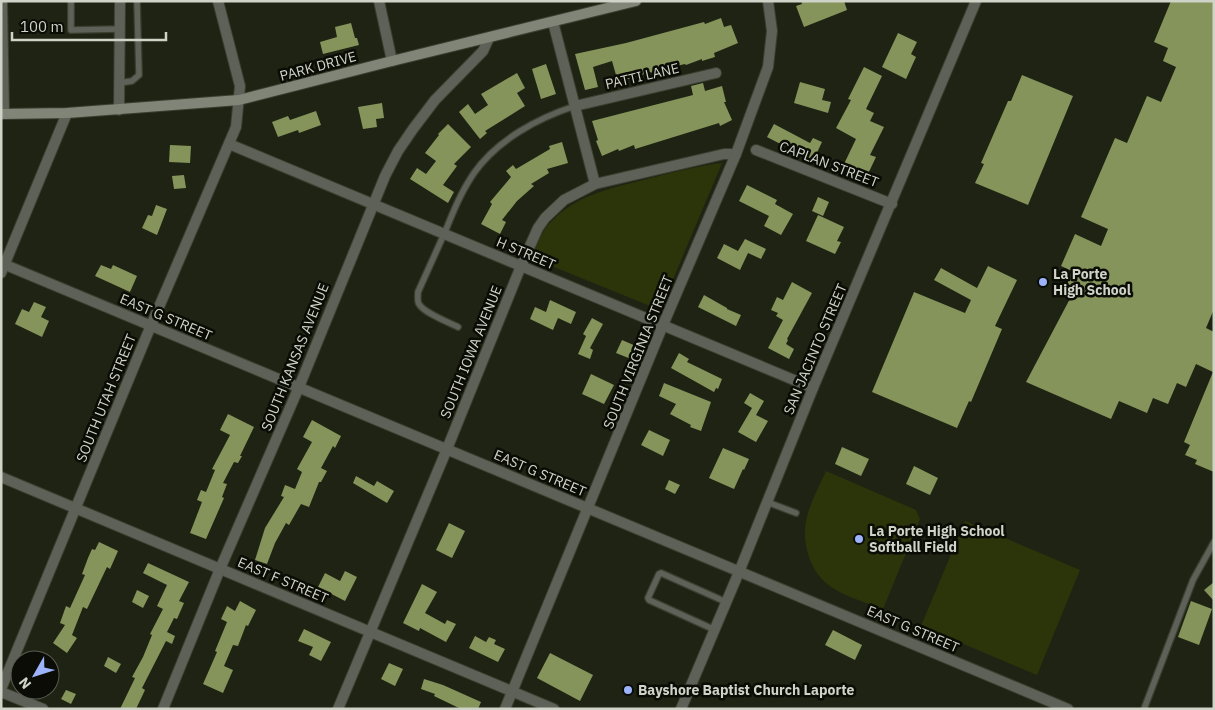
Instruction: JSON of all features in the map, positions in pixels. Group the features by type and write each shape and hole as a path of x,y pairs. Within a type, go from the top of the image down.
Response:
{"street":[{"path":"2,1 3,114"},
{"path":"118,110 120,1"},
{"name":"SOUTH UTAH STREET","path":"1,690 151,326 236,127 240,86 218,1"},
{"path":"379,1 392,61"},
{"name":"PARK DRIVE","path":"3,114 118,110 239,100 636,1"},
{"name":"SOUTH VIRGINIA STREET","path":"505,709 736,154 768,67 772,30 768,1"},
{"name":"SAN JACINTO STREET","path":"681,709 739,572 813,388 976,1"},
{"path":"553,22 595,184 724,154 736,154"},
{"name":"SOUTH KANSAS AVENUE","path":"163,709 220,569 299,388 372,204 398,151 413,128 435,100 483,52 489,38"},
{"name":"PATTI LANE","path":"575,106 716,73"},
{"path":"2,267 67,113"},
{"name":"H STREET","path":"229,144 813,388"},
{"name":"CAPLAN STREET","path":"756,150 892,204"},
{"name":"SOUTH IOWA AVENUE","path":"338,709 538,228 564,200 595,184"},
{"name":"EAST G STREET","path":"2,267 151,326 1068,709"},
{"name":"EAST F STREET","path":"1,477 554,709"},
{"path":"1,690 43,709"}],"lane":[{"path":"71,1 72,30 120,29"},
{"path":"119,83 132,81 139,75 137,1"},
{"path":"458,327 426,311 419,304 418,292 460,195 475,172 491,154 511,138 533,124 575,106"},
{"path":"767,502 796,513"},
{"path":"1144,709 1193,580 1214,542"},
{"path":"715,630 648,598 661,573 726,602"}],"green space":[{"path":"722,163 660,310 532,258 540,237 550,223 564,210 587,197 612,188 651,178 695,167"},
{"name":"La Porte High School Softball Field","path":"826,471 916,510 920,519 883,609 849,596 830,586 817,572 808,555 805,526 811,505"},
{"path":"965,521 1080,570 1037,675 921,626"}],"building":[{"path":"801,1 844,1 847,10 804,27 796,6 802,4"},
{"path":"1171,1 1214,1 1214,309 1206,328 1214,332 1214,472 1195,464 1197,460 1185,455 1190,445 1184,442 1213,372 1196,364 1186,387 1177,383 1168,404 1153,398 1147,413 1119,401 1111,419 1026,382 1073,293 1070,291 1072,287 1067,284 1072,271 1061,266 1075,234 1101,246 1108,229 1081,217 1115,138 1127,143 1147,96 1161,102 1176,67 1163,61 1168,48 1154,42"},
{"path":"721,18 724,27 731,25 738,43 714,53 715,57 618,82 612,61 593,67 598,87 585,90 575,54 626,43 704,22 705,24"},
{"path":"351,23 359,45 323,54 320,42 337,37 335,27"},
{"path":"898,33 917,42 911,54 916,57 906,79 882,67"},
{"path":"546,64 556,94 541,99 532,69"},
{"path":"864,67 882,76 866,109 874,113 870,121 884,127 870,155 876,157 867,176 844,164 856,139 836,128 851,100 848,99"},
{"path":"517,73 525,88 517,93 525,106 485,131 487,133 480,139 459,112 468,104 475,114 488,105 481,94"},
{"path":"1022,75 1073,96 1028,205 975,183 984,164 981,163 1008,101 1011,101"},
{"path":"800,82 825,89 822,100 831,102 828,113 794,103"},
{"path":"703,83 705,91 722,86 726,102 724,102 732,120 720,126 719,123 635,149 634,145 619,151 618,149 602,156 596,141 598,140 592,121 693,95 691,86"},
{"path":"382,103 384,118 376,119 377,127 363,129 358,107"},
{"path":"316,111 321,125 299,133 298,130 278,137 272,122 288,116 290,120"},
{"path":"448,124 471,147 454,164 457,166 443,185 454,192 448,203 410,179 417,168 426,174 436,161 425,153 438,134"},
{"path":"774,124 810,143 813,138 822,142 813,161 767,137"},
{"path":"562,142 568,163 547,169 549,173 531,184 534,186 517,201 502,220 506,222 500,234 481,224 492,204 490,202 511,177 506,171 513,165 516,169 550,149 549,146"},
{"path":"170,145 191,146 190,163 169,162"},
{"path":"184,175 186,188 174,189 172,176"},
{"path":"747,185 777,200 775,204 793,214 781,235 764,226 769,216 739,201"},
{"path":"818,197 829,202 823,216 812,211"},
{"path":"156,205 167,209 157,235 142,228 148,215 152,216"},
{"path":"818,215 844,227 837,241 841,242 835,254 806,241"},
{"path":"745,239 766,249 761,259 748,253 740,270 717,258 724,244 738,251"},
{"path":"101,265 111,269 113,265 137,276 130,292 95,276"},
{"path":"988,266 1017,280 995,326 1002,329 971,402 969,401 957,428 872,392 914,292 965,313 971,300 934,280 941,268 977,288"},
{"path":"792,282 812,293 787,339 786,344 794,349 789,359 768,348 783,320 776,316 778,313 771,310 777,297 783,300"},
{"path":"704,295 741,315 736,326 698,307"},
{"path":"550,300 576,312 571,324 558,318 553,330 530,319 535,307 546,312"},
{"path":"34,302 46,307 41,317 49,321 42,337 15,324 22,309 29,312"},
{"path":"592,318 603,324 590,348 593,350 590,359 578,354 586,336 583,334"},
{"path":"622,340 636,346 631,359 616,353"},
{"path":"679,353 689,359 687,362 722,379 718,389 716,388 714,392 671,368"},
{"path":"591,374 614,385 604,404 582,394"},
{"path":"664,383 711,402 701,431 690,427 691,425 670,414 676,404 659,396"},
{"path":"750,393 764,401 756,415 768,421 756,442 738,432 752,408 744,403"},
{"path":"228,414 254,427 240,456 242,456 238,463 234,462 223,483 227,484 222,497 224,498 206,539 190,533 202,502 197,500 201,490 206,492 215,470 212,469 230,435 220,430"},
{"path":"312,420 341,436 321,468 327,471 321,482 319,482 309,507 301,504 289,525 286,523 275,543 267,564 255,560 265,528 284,497 281,496 285,485 295,489 302,472 297,469 312,442 303,437"},
{"path":"649,430 670,440 663,456 641,445"},
{"path":"842,447 869,459 861,476 835,464"},
{"path":"723,448 749,459 734,489 709,478"},
{"path":"914,466 938,478 930,495 906,484"},
{"path":"356,476 374,486 377,481 394,491 387,503 353,483"},
{"path":"669,480 680,485 675,494 665,489"},
{"path":"449,523 465,531 452,558 436,550"},
{"path":"99,542 118,551 110,569 107,567 87,609 83,607 72,635 77,638 67,653 53,643 65,625 60,623 66,606 70,608 85,575 82,574 88,558 92,549 95,550"},
{"path":"148,563 189,582 179,601 184,603 177,619 174,618 167,632 175,636 172,644 166,641 142,688 145,690 136,709 120,709 135,678 132,677 143,657 152,635 150,634 163,609 157,606 167,585 143,573"},
{"path":"345,571 357,577 345,601 318,587 325,573 340,581"},
{"path":"1214,582 1214,601 1204,590"},
{"path":"422,584 437,592 425,613 445,624 447,620 456,624 446,642 420,628 419,631 403,623"},
{"path":"137,590 149,596 143,608 132,602"},
{"path":"240,601 256,610 248,626 246,625 238,646 233,645 224,666 233,670 223,693 203,684 217,652 215,651 227,622 221,619 227,606 235,611"},
{"path":"1191,601 1212,609 1199,645 1178,637"},
{"path":"304,629 331,642 321,661 309,655 313,647 298,641"},
{"path":"833,630 862,645 855,660 825,645"},
{"path":"475,636 486,642 489,637 496,640 494,644 505,649 498,662 469,648"},
{"path":"550,653 593,675 580,701 537,678"},
{"path":"108,657 121,664 116,673 104,666"},
{"path":"389,663 403,669 395,686 381,679"},
{"path":"424,679 443,685 481,702 478,709 461,709 434,696 435,694 421,689"},
{"path":"66,690 76,694 71,704 61,699"}],"place":[{"name":"La Porte High School","path":"1043,282"},
{"name":"La Porte High School Softball Field","path":"859,539"},
{"name":"Bayshore Baptist Church Laporte","path":"628,690"}]}
